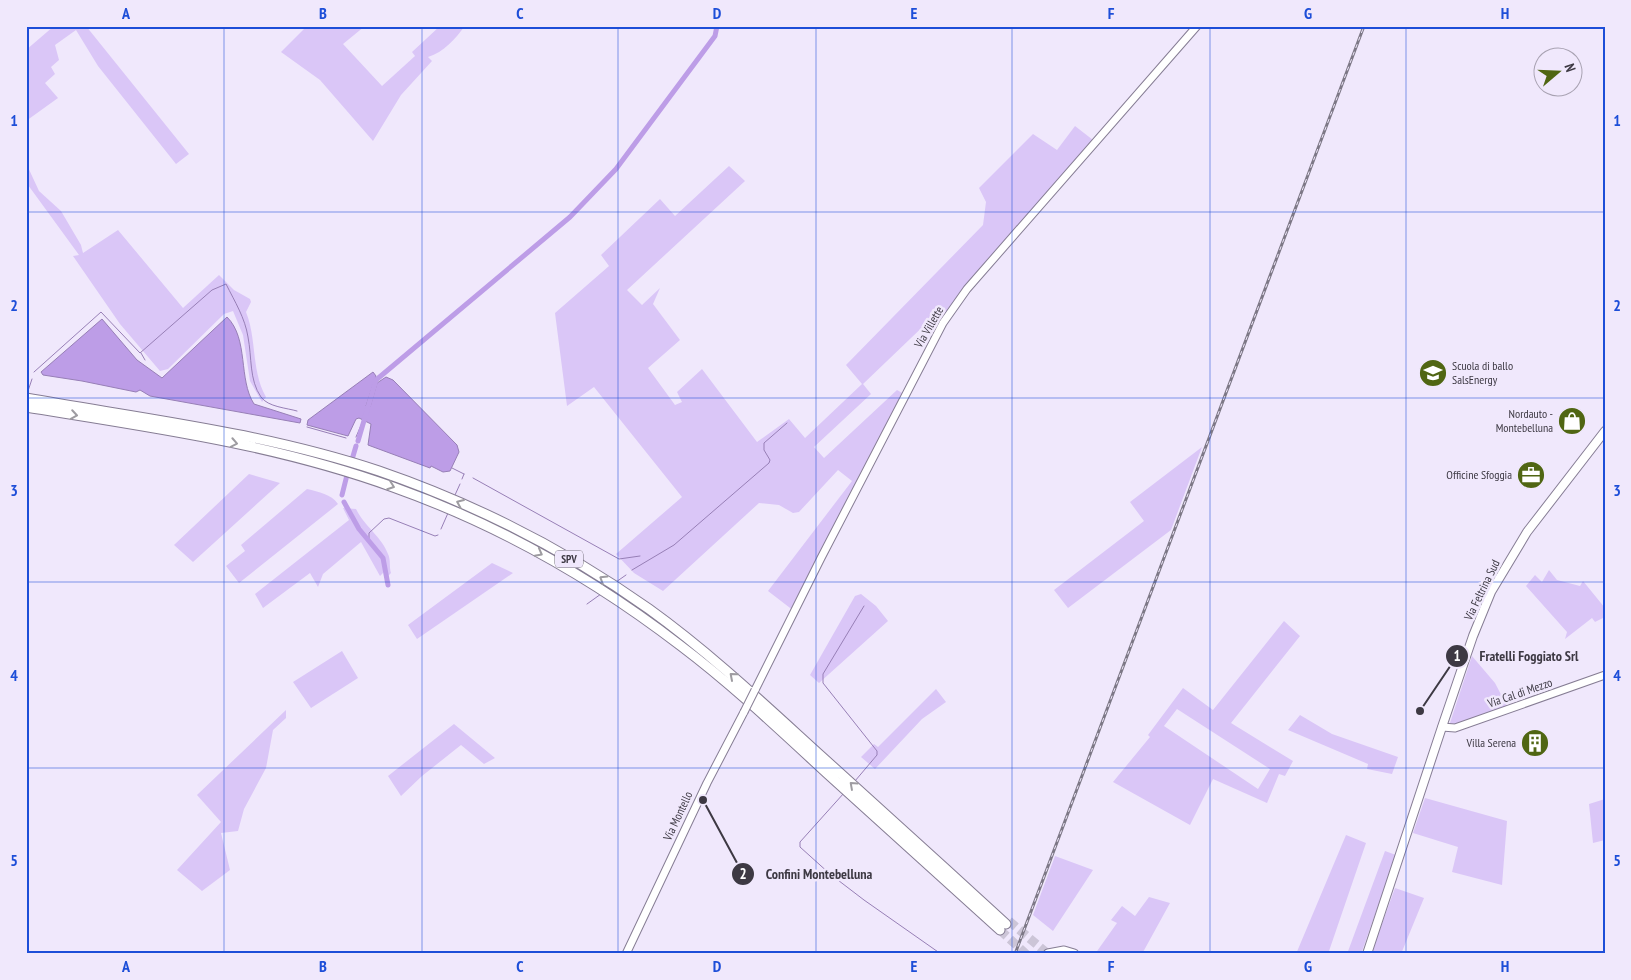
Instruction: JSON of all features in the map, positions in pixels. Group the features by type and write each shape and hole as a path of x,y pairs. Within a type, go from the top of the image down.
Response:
{"highway":[{"name":"SPV","path":"26,398 222,431 302,448 396,477 481,512 582,566 672,626 737,680 1005,925 692,654 613,597 524,544 475,520 409,493 317,463 213,439 26,407"},
{"path":"1048,954 1064,951 1074,954"}],"main road":[{"name":"Via Feltrina Sud","path":"1368,954 1478,623 1499,578 1531,527 1605,431"}],"street":[{"name":"Via Villette","path":"755,690 943,323 967,289 1197,26"},
{"name":"Via Cal di Mezzo","path":"1442,727 1455,728 1605,675"},
{"name":"Via Montello","path":"626,954 707,783 755,690"}],"shaded area":[{"path":"54,26 86,26 189,154 176,164 98,66 76,30 55,45 59,60 51,67 55,74 45,83 58,98 26,121 26,50"},
{"path":"307,26 365,26 343,44 382,86 415,56 412,52 440,26 465,26 444,48 428,57 432,61 401,95 373,141 320,80 281,52"},
{"path":"1075,126 1093,140 941,324 934,316 863,384 871,394 814,447 824,458 897,390 904,394 794,611 768,591 852,481 838,470 799,512 793,513 779,505 759,503 663,591 634,573 616,554 682,497 594,387 567,406 555,313 609,266 601,255 660,199 675,216 729,166 745,181 627,290 642,305 660,288 653,304 680,340 648,368 675,405 682,402 677,392 702,369 757,442 789,419 805,438 862,384 846,365 983,225 986,202 979,188 1033,134 1057,150"},
{"path":"26,163 39,191 61,211 81,245 83,253 118,230 183,308 219,275 234,290 250,299 251,302 246,312 252,333 258,377 266,397 262,402 250,381 243,335 233,311 224,314 168,369 160,371 120,324 73,256 79,255 28,185"},
{"path":"227,317 234,326 238,336 246,383 254,404 301,419 300,423 150,396 140,390 136,392 43,375 41,372 102,319 137,360 162,378"},
{"path":"373,372 376,376 366,406 370,407 377,383 386,377 393,380 457,445 459,452 450,471 443,472 431,466 430,468 368,445 371,424 359,418 356,419 348,436 307,425 308,420"},
{"path":"1202,447 1171,530 1068,608 1054,590 1144,521 1130,502"},
{"path":"249,474 280,483 193,562 174,545"},
{"path":"307,489 320,492 338,504 239,583 226,566 245,551 241,545"},
{"path":"343,508 356,509 382,542 389,556 391,573 386,578 383,566 383,573 380,576 361,542 323,574 318,587 310,573 263,608 255,594 349,520"},
{"path":"492,563 513,573 417,639 408,625"},
{"path":"1549,570 1557,580 1580,586 1583,581 1605,608 1605,617 1595,622 1592,618 1565,639 1567,632 1526,586 1535,575 1542,582"},
{"path":"861,594 876,606 888,621 819,683 810,675 855,596"},
{"path":"1284,621 1300,636 1231,723 1293,761 1285,776 1279,774 1267,803 1213,779 1190,825 1113,782 1150,737 1148,735 1183,688 1213,710","holes":["1177,709 1270,769 1258,789 1164,726"]},
{"path":"342,651 358,678 311,708 293,682"},
{"path":"1472,656 1495,683 1508,708 1448,729"},
{"path":"936,689 946,702 922,719 875,769 861,757 874,744 878,747"},
{"path":"286,710 286,718 273,730 266,768 244,809 238,831 221,833 230,870 202,891 177,870 221,822 197,795"},
{"path":"1300,715 1332,734 1398,757 1392,774 1367,769 1368,764 1288,730"},
{"path":"454,724 495,758 484,764 461,745 422,776 401,796 388,776"},
{"path":"1425,798 1507,821 1502,885 1452,872 1458,847 1413,833"},
{"path":"1605,799 1605,840 1593,843 1589,804"},
{"path":"1346,835 1366,843 1328,954 1296,954"},
{"path":"1385,851 1396,855 1361,954 1347,954"},
{"path":"1055,856 1093,870 1053,931 1033,915"},
{"path":"1395,888 1424,898 1401,954 1371,954"},
{"path":"1149,897 1170,903 1142,954 1095,954 1117,923 1111,920 1122,906 1135,916"}],"waterway":[{"path":"358,441 376,380 570,217 616,169 715,36 717,26"},
{"path":"34,372 101,312 140,353 212,290 226,284 245,323 254,383 257,390 268,403 297,411"},
{"path":"141,353 145,360"},
{"path":"27,394 32,379"},
{"path":"356,437 362,423"},
{"path":"632,570 674,545 769,463 770,460 764,450 764,443 787,423"},
{"path":"307,427 346,438"},
{"path":"351,463 356,446"},
{"path":"452,468 464,474"},
{"path":"342,495 348,471"},
{"path":"462,479 464,474"},
{"path":"473,478 619,559 640,556"},
{"path":"455,495 460,484"},
{"path":"344,502 359,529 383,558 388,585"},
{"path":"441,529 448,513"},
{"path":"369,541 369,533 384,519 389,518 435,536 438,535"},
{"path":"616,582 626,575"},
{"path":"587,604 601,594"},
{"path":"855,781 877,755 877,751 823,683 823,674 864,606"},
{"path":"844,793 800,842 800,847 830,874 864,900 941,954"}],"tunnel":[{"path":"1009,921 1048,954"},
{"path":"1000,930 1026,954"}],"railway":[{"path":"1015,954 1364,26"}],"place":[{"name":"Scuola di ballo SalsEnergy","path":"1433,373"},
{"name":"Nordauto - Montebelluna","path":"1572,421"},
{"name":"Officine Sfoggia","path":"1531,475"},
{"name":"Fratelli Foggiato Srl","path":"1420,711"},
{"name":"Villa Serena","path":"1535,743"},
{"name":"Confini Montebelluna","path":"703,800"}]}
